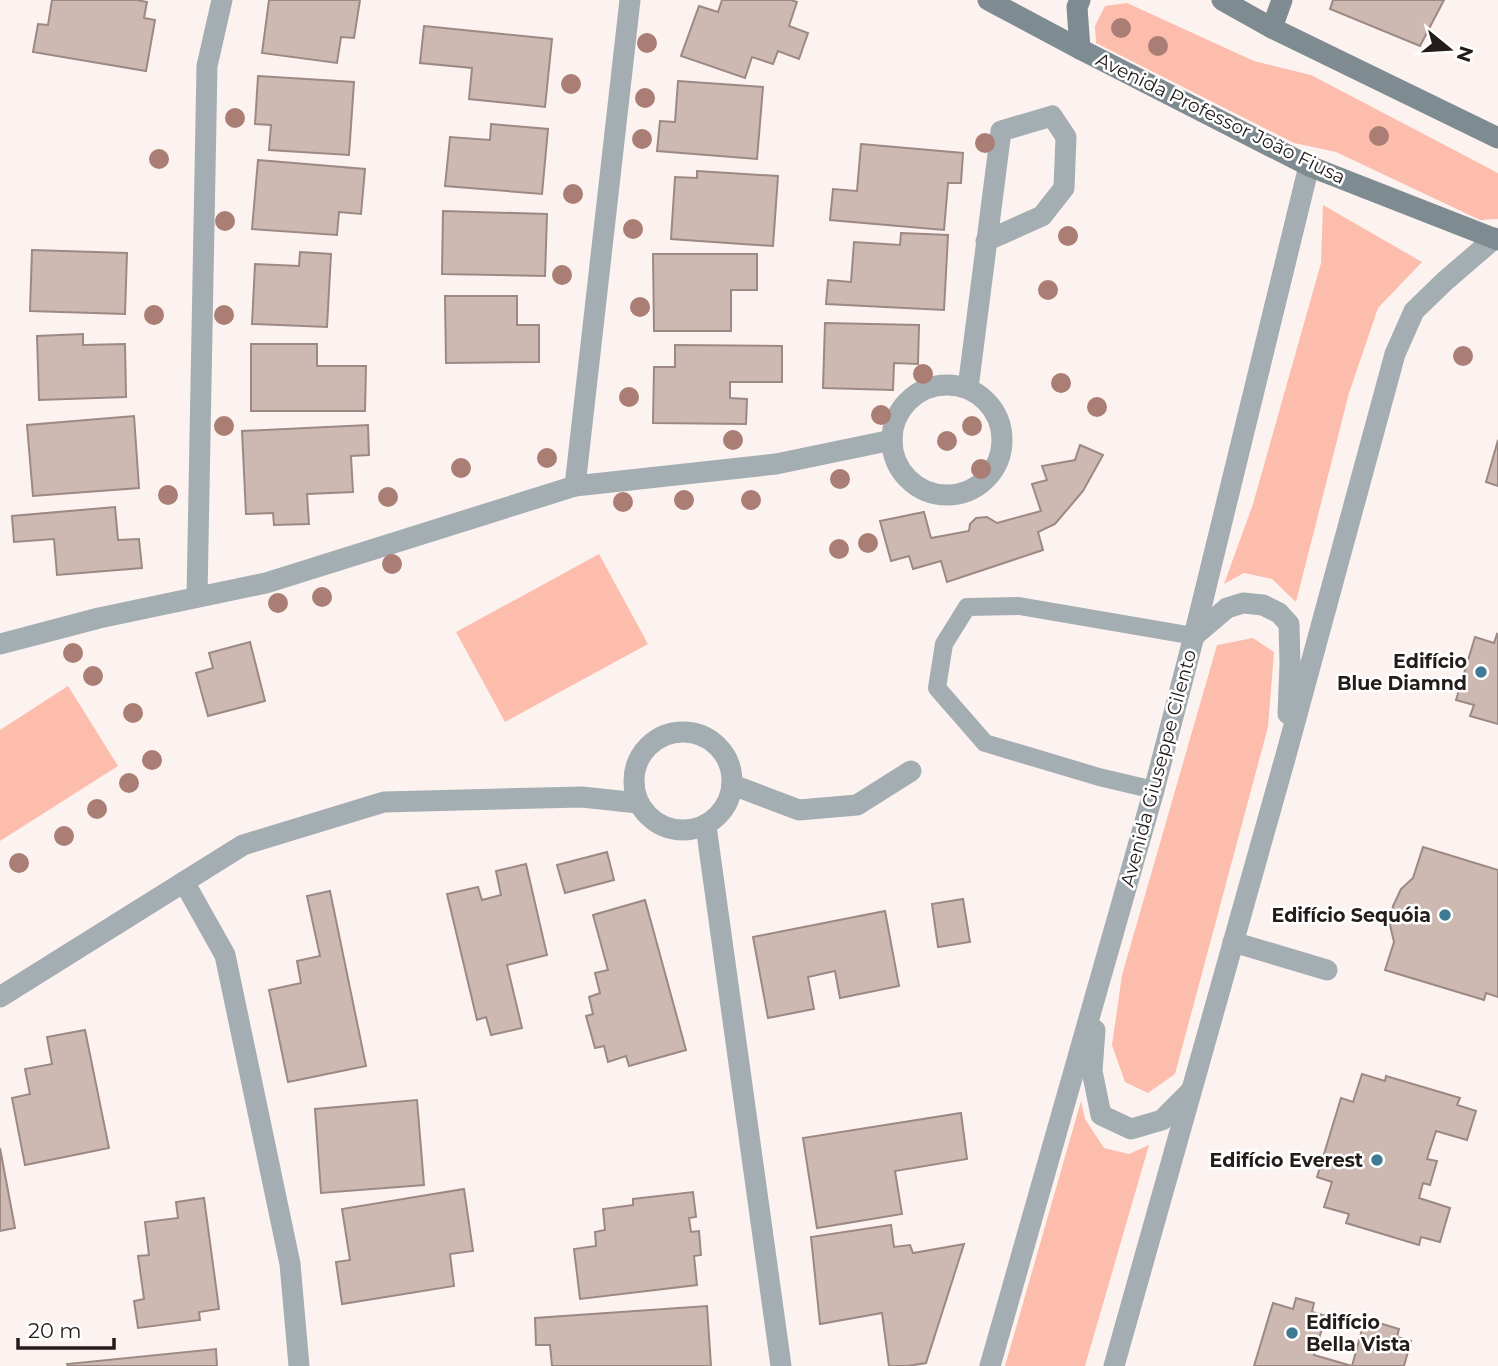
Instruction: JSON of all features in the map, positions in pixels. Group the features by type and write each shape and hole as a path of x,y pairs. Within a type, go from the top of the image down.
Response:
{"main road":[{"name":"Avenida Professor João Fiusa","path":"988,0 1309,166 1497,238"},
{"path":"1080,0 1077,6 1080,49"},
{"path":"1222,0 1272,29 1498,138"},
{"path":"1272,29 1282,0"}],"street":[{"path":"197,597 207,66 222,0"},
{"path":"575,485 629,0"},
{"path":"968,388 986,240 1001,131 1052,116 1066,137 1064,188 1042,216 986,240"},
{"name":"Avenida Giuseppe Cilento","path":"989,1366 1154,790 1309,166"},
{"path":"1114,1366 1286,755 1395,354 1415,311 1445,281 1497,238"},
{"path":"950,384 968,388 983,398 995,411 1001,429 1002,447 997,464 986,480 971,490 954,495 935,494 917,487 903,475 895,458 892,440 895,422 903,406 916,394 932,386 950,384"},
{"path":"0,644 99,618 266,583 575,485 776,464 892,440"},
{"path":"1194,636 1227,608 1243,603 1262,605 1279,613 1289,624 1286,755"},
{"path":"687,731 712,740 728,760 733,785 725,809 706,826 680,831 656,823 638,803 634,778 642,753 662,736 687,731"},
{"path":"733,785 799,810 857,805 911,771"},
{"path":"0,997 243,845 384,802 582,797 638,803"},
{"path":"706,826 781,1366"},
{"path":"184,882 225,955 290,1264 299,1366"},
{"path":"1233,942 1327,970"},
{"path":"1098,986 1092,1071 1101,1115 1131,1129 1163,1120 1192,1091"}],"lane":[{"path":"1154,790 1099,777 985,743 937,688 944,644 967,607 1019,606 1194,636"}],"shaded area":[{"path":"1127,3 1254,61 1311,75 1498,173 1498,219 1480,220 1336,152 1294,143 1096,43 1095,26 1105,6"},
{"path":"1323,205 1422,262 1378,308 1349,393 1296,602 1272,579 1244,573 1224,584 1253,504 1321,263"},
{"path":"599,554 648,644 505,722 456,632"},
{"path":"1253,638 1274,652 1268,727 1175,1074 1148,1093 1125,1082 1112,1045 1122,975 1217,645"},
{"path":"68,686 118,766 0,841 0,730"},
{"path":"1081,1101 1085,1119 1104,1148 1129,1154 1149,1145 1085,1366 1005,1366"}],"building":[{"path":"52,0 147,2 144,18 155,20 146,71 33,52 38,24 48,25"},
{"path":"269,0 360,0 354,38 341,37 337,63 262,53"},
{"path":"722,0 797,2 789,26 808,33 799,59 778,51 773,64 752,57 745,78 681,56 699,6 718,12"},
{"path":"1333,0 1444,0 1420,46 1330,9"},
{"path":"424,26 552,39 545,107 469,99 472,68 420,63"},
{"path":"258,76 354,82 349,155 269,150 271,125 255,124"},
{"path":"678,81 763,87 757,159 657,151 660,121 675,122"},
{"path":"491,124 548,129 542,194 445,186 450,137 490,140"},
{"path":"861,144 963,153 961,183 948,183 944,230 830,220 833,189 857,191"},
{"path":"258,160 365,169 361,214 339,212 337,235 252,229"},
{"path":"697,171 778,176 773,246 671,239 675,177 697,178"},
{"path":"443,211 547,214 545,276 442,274"},
{"path":"901,233 948,235 944,310 826,304 828,280 851,282 854,242 900,245"},
{"path":"32,250 127,253 125,314 30,311"},
{"path":"300,252 331,254 327,327 252,324 255,264 299,266"},
{"path":"653,254 757,254 757,290 731,290 731,331 654,331"},
{"path":"445,296 517,296 517,325 539,325 539,362 446,363"},
{"path":"825,323 919,325 918,364 894,363 893,390 823,388"},
{"path":"83,334 83,345 125,344 126,397 39,400 37,336"},
{"path":"251,344 317,344 317,366 366,366 365,411 251,411"},
{"path":"675,345 782,346 782,382 730,382 730,398 747,399 746,424 653,423 654,367 675,367"},
{"path":"134,416 139,488 33,496 27,425"},
{"path":"368,425 369,455 351,456 353,492 307,494 309,524 274,525 273,513 246,514 242,431"},
{"path":"1498,440 1498,486 1486,482"},
{"path":"1080,445 1103,455 1083,491 1055,524 1038,532 1043,550 947,582 941,561 913,569 909,556 891,561 880,521 924,512 931,538 969,531 970,524 976,518 987,517 997,523 1041,511 1032,484 1047,480 1042,466 1075,460"},
{"path":"115,507 118,540 139,539 142,568 57,575 54,539 14,542 12,516"},
{"name":"Edifício Blue Diamnd","path":"1497,634 1498,724 1470,716 1474,705 1456,700 1475,637 1494,643"},
{"path":"250,642 265,701 208,716 196,673 213,668 209,653"},
{"name":"Edifício Sequóia","path":"1423,847 1498,870 1498,997 1486,993 1484,1000 1385,970 1394,942 1390,925 1393,906 1401,889 1413,878"},
{"path":"607,852 614,880 565,893 557,865"},
{"path":"526,864 547,955 507,965 522,1028 491,1035 486,1017 477,1020 447,894 478,887 482,900 501,895 496,871"},
{"path":"330,891 366,1066 288,1082 269,990 301,983 297,961 320,956 307,896"},
{"path":"963,899 970,942 938,947 932,904"},
{"path":"645,900 686,1050 629,1066 626,1056 608,1062 604,1046 595,1048 586,1016 593,1014 589,997 600,993 595,973 608,970 593,915"},
{"path":"885,911 899,986 840,998 835,971 808,977 814,1009 768,1018 753,937"},
{"path":"85,1030 109,1148 25,1165 12,1098 30,1094 25,1069 52,1064 47,1037"},
{"name":"Edifício Everest","path":"1362,1074 1385,1081 1386,1076 1460,1098 1457,1105 1476,1111 1467,1140 1436,1131 1427,1159 1437,1161 1430,1185 1423,1183 1419,1198 1450,1208 1440,1242 1421,1237 1419,1245 1346,1223 1349,1214 1324,1207 1332,1182 1317,1177 1341,1098 1353,1102"},
{"path":"417,1100 424,1185 321,1193 315,1109"},
{"path":"961,1113 967,1159 895,1171 902,1214 817,1228 803,1138"},
{"path":"0,1148 15,1228 0,1231"},
{"path":"464,1189 473,1251 450,1254 454,1286 342,1304 336,1262 350,1260 342,1209"},
{"path":"693,1192 696,1217 689,1218 691,1232 699,1231 701,1255 694,1256 697,1285 580,1299 574,1249 596,1246 595,1232 605,1230 603,1209 633,1205 633,1199"},
{"path":"204,1198 219,1309 199,1312 200,1320 138,1328 134,1301 144,1299 138,1256 149,1255 145,1222 178,1218 176,1202"},
{"path":"891,1225 894,1247 910,1245 913,1253 964,1244 926,1363 889,1366 882,1313 820,1324 811,1237"},
{"name":"Edifício Bella Vista","path":"1296,1298 1314,1303 1312,1312 1326,1316 1314,1355 1352,1366 1254,1366 1273,1303 1293,1309"},
{"path":"707,1306 711,1366 552,1366 550,1345 536,1345 535,1318"},
{"path":"1379,1323 1399,1329 1397,1337 1411,1341 1404,1366 1352,1366 1363,1326 1377,1330"},
{"path":"216,1349 217,1366 67,1364"}],"place":[{"name":"Edifício Blue Diamnd","path":"1481,672"},
{"name":"Edifício Sequóia","path":"1445,915"},
{"name":"Edifício Everest","path":"1377,1160"},
{"name":"Edifício Bella Vista","path":"1292,1333"}]}
